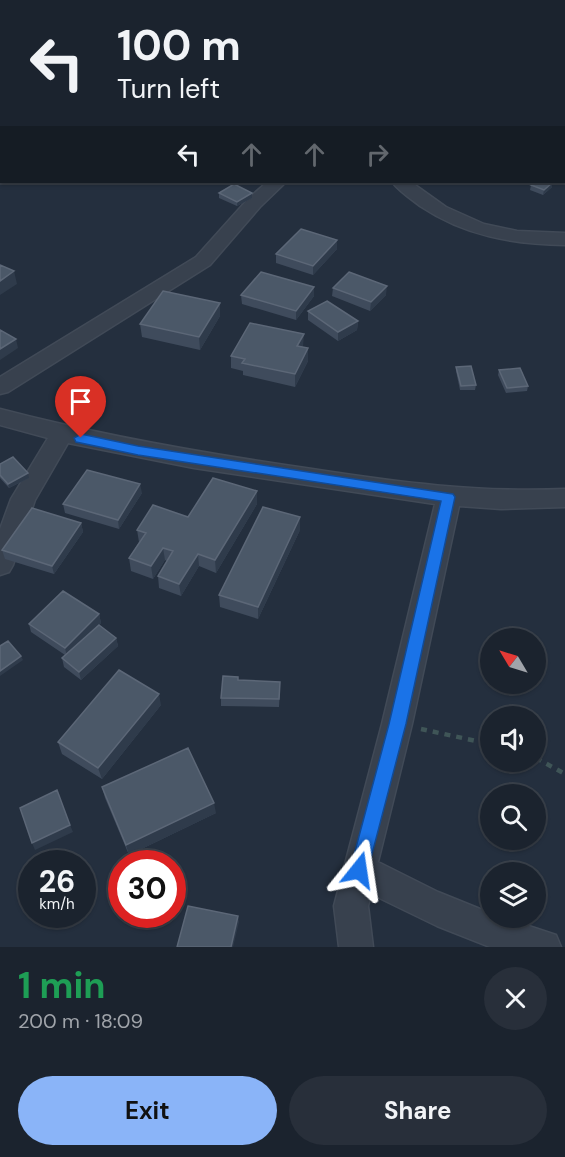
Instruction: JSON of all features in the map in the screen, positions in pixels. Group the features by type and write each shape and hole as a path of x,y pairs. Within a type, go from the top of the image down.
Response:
{"street":[{"path":"0,387 203,261 254,203 276,183"},
{"path":"402,183 424,202 462,224 491,233 526,239 565,239"},
{"path":"0,417 62,434 138,450 448,497 523,501 565,498"},
{"path":"0,565 23,499 62,434"},
{"path":"356,947 351,906 397,724 448,497"},
{"path":"359,870 419,903 508,937 544,947"}],"path":[{"path":"397,724 480,742"},
{"path":"546,764 565,774"}],"building":[{"path":"534,183 552,183 544,190 531,185"},
{"path":"234,184 252,193 237,202 219,193"},
{"path":"301,229 337,240 313,266 276,254"},
{"path":"0,265 14,271 0,281"},
{"path":"261,272 314,287 296,311 241,295"},
{"path":"349,272 387,286 371,302 333,288"},
{"path":"163,291 220,303 199,337 140,324"},
{"path":"327,301 358,321 338,332 308,311"},
{"path":"250,323 304,334 297,346 308,348 295,374 242,363 245,359 231,356"},
{"path":"0,330 16,339 0,349"},
{"path":"471,366 476,385 461,386 456,367"},
{"path":"520,368 528,386 507,388 499,370"},
{"path":"13,457 28,473 8,484 0,475 0,464"},
{"path":"87,470 140,484 118,520 63,504"},
{"path":"213,478 257,491 215,560 198,554 179,584 158,576 173,551 163,548 151,566 129,558 146,533 137,530 153,505 188,517"},
{"path":"263,507 300,517 258,607 219,595"},
{"path":"32,508 81,523 52,566 2,550"},
{"path":"63,591 99,614 65,648 29,624"},
{"path":"99,625 116,638 79,672 62,658"},
{"path":"8,641 21,656 0,671 0,646"},
{"path":"119,670 159,694 98,768 58,742"},
{"path":"223,676 238,677 238,680 280,682 279,699 221,698"},
{"path":"188,748 214,803 126,845 102,787"},
{"path":"57,790 70,825 32,843 20,808"},
{"path":"188,906 238,916 231,947 177,947 182,928 186,928"}],"route":[{"path":"81,438 138,450 295,476 448,497 397,724 359,870"}]}
